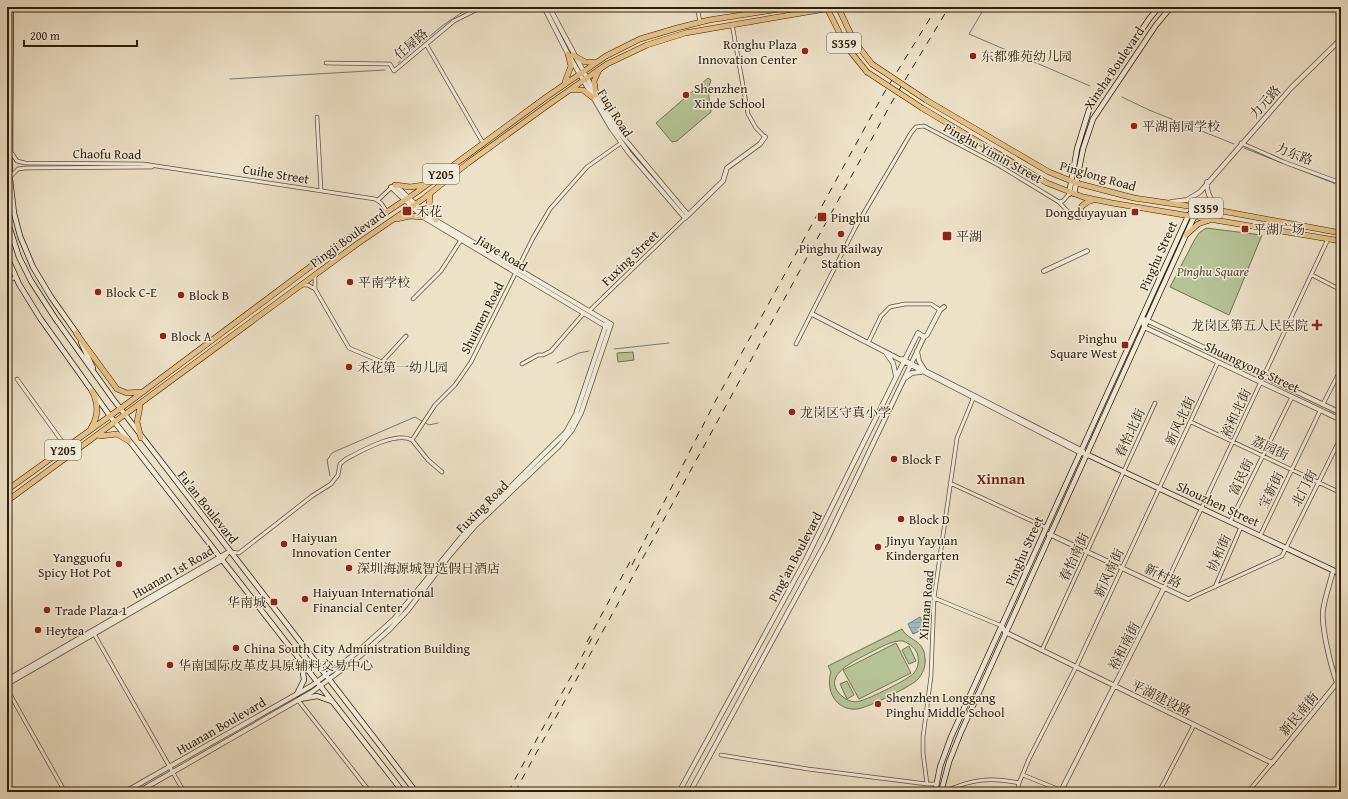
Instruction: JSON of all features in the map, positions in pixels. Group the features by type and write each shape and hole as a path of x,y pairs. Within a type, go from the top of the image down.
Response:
{"main road":[{"path":"11,7 10,179 14,213 29,258 44,287 118,389 133,394 147,389"},
{"name":"Pingji Boulevard","path":"7,490 120,409 374,220 429,183 561,86 599,60 640,40 700,22 793,7"},
{"name":"Pingji Boulevard","path":"7,501 142,404 315,275 413,206 566,91 603,67 637,50 672,37 732,24 837,7"},
{"name":"Pinglong Road","path":"837,7 854,41 872,64 926,100 1049,172 1074,182 1134,198 1196,206 1341,233"},
{"name":"Xinsha Boulevard","path":"1074,182 1077,149 1089,110 1149,19 1159,7"},
{"name":"Xinsha Boulevard","path":"1071,194 1093,119 1156,25 1171,7"},
{"name":"Pinglong Road","path":"827,8 846,46 867,72 922,108 1031,175 1071,194 1095,200 1191,216"},
{"path":"561,86 567,79 570,71 571,54 585,62 599,60"},
{"path":"594,96 595,78 603,67"},
{"path":"566,91 580,89 594,96"},
{"path":"7,125 10,108"},
{"path":"439,175 444,182"},
{"path":"393,186 415,187 429,183"},
{"path":"431,192 429,198 429,208 436,220"},
{"path":"1076,217 1083,204 1095,200"},
{"name":"Pinghu Street","path":"942,792 949,762 961,732 999,650 1005,632 1049,534 1083,452 1196,206"},
{"name":"Pinghu Street","path":"935,792 936,784 951,737 1047,528 1144,327 1144,319 1186,235 1191,216"},
{"name":"S359","path":"1191,216 1341,241"},
{"path":"389,222 405,217 423,217"},
{"name":"Fu'an Boulevard","path":"7,220 19,257 31,281 50,312 96,377 141,438 416,792"},
{"path":"374,220 380,228"},
{"path":"1186,235 1198,224 1216,220"},
{"name":"Fu'an Boulevard","path":"7,257 16,277 44,323 110,416 403,792"},
{"path":"76,333 96,377"},
{"path":"86,433 93,426 97,412 96,402 92,391"},
{"path":"141,438 137,422 138,410 142,404"},
{"path":"97,437 113,434 121,436 129,441"},
{"name":"Shouzhen Street","path":"1083,452 1337,573"},
{"path":"209,543 218,536"},
{"path":"234,575 242,568"},
{"path":"284,640 292,633"},
{"path":"297,694 304,680 304,670 300,660"},
{"path":"299,700 312,696 322,697 334,704"},
{"path":"346,719 354,713"}],"street":[{"name":"任屋路","path":"326,63 390,64 394,71 454,21 482,7"},
{"name":"Fuqi Road","path":"544,7 621,143 687,217"},
{"name":"Fuqi Road","path":"549,7 571,54"},
{"path":"696,7 700,22"},
{"path":"687,217 723,181 727,168 760,144 765,137 756,128 748,114 732,24"},
{"name":"力元路","path":"1170,202 1181,201 1194,197 1291,88 1341,39"},
{"path":"426,44 483,143"},
{"name":"Fuqi Road","path":"594,96 623,139 687,217"},
{"path":"317,117 322,191"},
{"name":"Pinghu Yimin Street","path":"812,314 855,228 916,127 924,126 1000,166 1058,202 1076,217"},
{"name":"Shuimen Road","path":"412,440 435,404 455,385 468,365 533,238 558,198 587,168 621,143"},
{"name":"力东路","path":"1241,143 1284,162 1341,183"},
{"name":"Chaofu Road","path":"10,149 14,158 25,163 137,164 156,166"},
{"name":"Chaofu Road","path":"10,179 14,171 25,168 156,166"},
{"name":"Cuihe Street","path":"156,166 179,168 378,200"},
{"path":"1207,182 1207,188 1211,200 1222,211"},
{"path":"387,212 378,200 393,186"},
{"name":"Jiaye Road","path":"393,186 423,217 461,240 589,311 608,325"},
{"path":"1058,202 1064,201 1071,194"},
{"name":"Jiaye Road","path":"413,206 584,313 608,325"},
{"name":"Fuxing Street","path":"589,311 687,217"},
{"name":"裕和北街","path":"1202,508 1328,239"},
{"path":"413,299 441,271 461,240"},
{"path":"1044,271 1087,251"},
{"path":"315,275 315,289 349,348 382,362 406,336"},
{"path":"1312,275 1341,290"},
{"path":"7,282 16,277"},
{"path":"303,285 308,285 315,289"},
{"path":"868,343 882,316 890,307 905,304 932,304 940,310 944,307"},
{"name":"Ping'an Boulevard","path":"690,792 826,542 910,364 940,310"},
{"path":"522,364 538,355 543,355 551,351 584,313"},
{"path":"796,344 812,314"},
{"name":"Shouzhen Street","path":"812,314 1083,452"},
{"name":"Shuangyong Street","path":"1144,319 1341,413"},
{"name":"Fuxing Road","path":"327,678 365,652 398,621 475,526 569,436 581,412 608,325"},
{"name":"Shuangyong Street","path":"1144,327 1341,420"},
{"name":"Ping'an Boulevard","path":"679,792 792,586 918,333 924,337"},
{"path":"903,380 912,373 924,371 919,361 917,351"},
{"path":"884,352 893,363 896,378"},
{"name":"新风北街","path":"1159,489 1218,362"},
{"path":"1324,404 1341,369"},
{"name":"Shouzhen Street","path":"924,371 974,399 1083,452"},
{"path":"17,379 66,448"},
{"name":"富民街","path":"1230,522 1292,397"},
{"name":"Xinnan Road","path":"927,784 923,753 923,738 931,676 934,598 959,429 974,399"},
{"name":"春怡北街","path":"1124,472 1155,403"},
{"name":"宝新街","path":"1260,536 1320,411"},
{"name":"荔园街","path":"1191,422 1341,493"},
{"path":"229,551 239,553 312,496 332,484 338,475 340,464 346,459 393,438 402,437 412,440 428,460 442,472"},
{"name":"北门街","path":"1286,548 1341,437"},
{"name":"春怡南街","path":"1042,650 1124,472"},
{"path":"950,483 1047,528"},
{"name":"新风南街","path":"1017,792 1019,783 1029,760 1076,667 1159,489"},
{"name":"裕和南街","path":"1063,791 1202,508"},
{"name":"协和街","path":"1214,587 1241,527"},
{"name":"新村路","path":"1049,534 1188,599 1282,556 1286,548"},
{"name":"Huanan 1st Road","path":"7,680 221,558 229,551"},
{"path":"1339,684 1330,664 1323,622 1323,610 1337,573 1341,567"},
{"path":"792,586 800,590"},
{"path":"934,598 1002,626 1005,632"},
{"path":"93,632 184,792"},
{"name":"Huanan 1st Road","path":"7,684 93,632"},
{"name":"平湖建设路","path":"1005,632 1272,763"},
{"name":"Huanan Boulevard","path":"125,792 317,682 327,678"},
{"name":"Huanan Boulevard","path":"138,792 299,700 320,686 327,678"},
{"name":"新民南街","path":"1272,763 1339,684 1341,678"},
{"path":"7,689 65,792"},
{"path":"299,700 370,792"},
{"path":"1159,792 1194,725"},
{"path":"721,755 808,769 936,784"},
{"path":"1248,792 1272,763"},
{"path":"1023,775 1063,791"},
{"path":"942,792 964,783 981,780 1001,779 1019,783"}],"green space":[{"path":"708,78 711,80 708,89 711,112 677,141 672,142 656,123"},
{"name":"Pinghu Square","path":"1206,228 1262,235 1229,315 1170,287 1195,239 1199,233"},
{"path":"633,352 634,360 618,362 617,353"},
{"path":"902,629 922,647 925,658 922,673 913,683 879,701 857,709 843,707 834,698 830,686 831,672 828,666","holes":["903,641 910,645 918,656 917,667 911,676 880,693 858,702 847,700 836,689 835,682 841,670 856,660 890,643"]},
{"path":"896,643 911,673 859,699 843,670"},
{"path":"909,646 916,661 909,664 902,650"},
{"path":"847,681 854,695 847,699 840,684"}],"water":[{"path":"920,617 926,628 913,634 908,624"}],"waterway":[{"path":"398,63 442,26 470,7"},
{"path":"985,7 969,34 1090,86"},
{"path":"230,79 385,70"},
{"path":"1122,97 1149,110 1234,144"},
{"path":"1244,148 1282,163"},
{"path":"1285,164 1341,186"},
{"path":"614,349 669,343"},
{"path":"557,363 579,353 589,351"},
{"path":"330,476 327,460 332,453 336,451 415,417 429,425 438,423"}],"railway":[{"path":"632,565 716,400 834,184 884,93 937,7"},
{"path":"515,792 893,100 949,7"},
{"path":"587,642 632,558"},
{"path":"508,792 592,638"}],"place":[{"name":"Ronghu Plaza Innovation Center","path":"805,51"},
{"name":"东都雅苑幼儿园","path":"973,56"},
{"name":"Shenzhen Xinde School","path":"686,95"},
{"name":"平湖南园学校","path":"1134,126"},
{"name":"禾花","path":"407,211"},
{"name":"Dongduyayuan","path":"1135,212"},
{"name":"Pinghu","path":"822,217"},
{"name":"平湖广场","path":"1245,229"},
{"name":"Pinghu Railway Station","path":"841,234"},
{"name":"平湖","path":"947,236"},
{"name":"平南学校","path":"350,282"},
{"name":"Block C-E","path":"98,292"},
{"name":"Block B","path":"181,295"},
{"name":"龙岗区第五人民医院","path":"1317,325"},
{"name":"Block A","path":"163,336"},
{"name":"Pinghu Square West","path":"1125,345"},
{"name":"禾花第一幼儿园","path":"349,367"},
{"name":"龙岗区守真小学","path":"792,412"},
{"name":"Block F","path":"894,459"},
{"name":"Block D","path":"901,519"},
{"name":"Haiyuan Innovation Center","path":"284,544"},
{"name":"Jinyu Yayuan Kindergarten","path":"878,547"},
{"name":"Yangguofu Spicy Hot Pot","path":"119,564"},
{"name":"深圳海源城智选假日酒店","path":"349,568"},
{"name":"Haiyuan International Financial Center","path":"305,599"},
{"name":"华南城","path":"274,602"},
{"name":"Trade Plaza 1","path":"47,610"},
{"name":"Heytea","path":"38,630"},
{"name":"China South City Administration Building","path":"236,648"},
{"name":"华南国际皮革皮具原辅料交易中心","path":"170,665"},
{"name":"Shenzhen Longgang Pinghu Middle School","path":"878,704"}],"district":[{"name":"Xinnan","path":"1001,478"}]}
